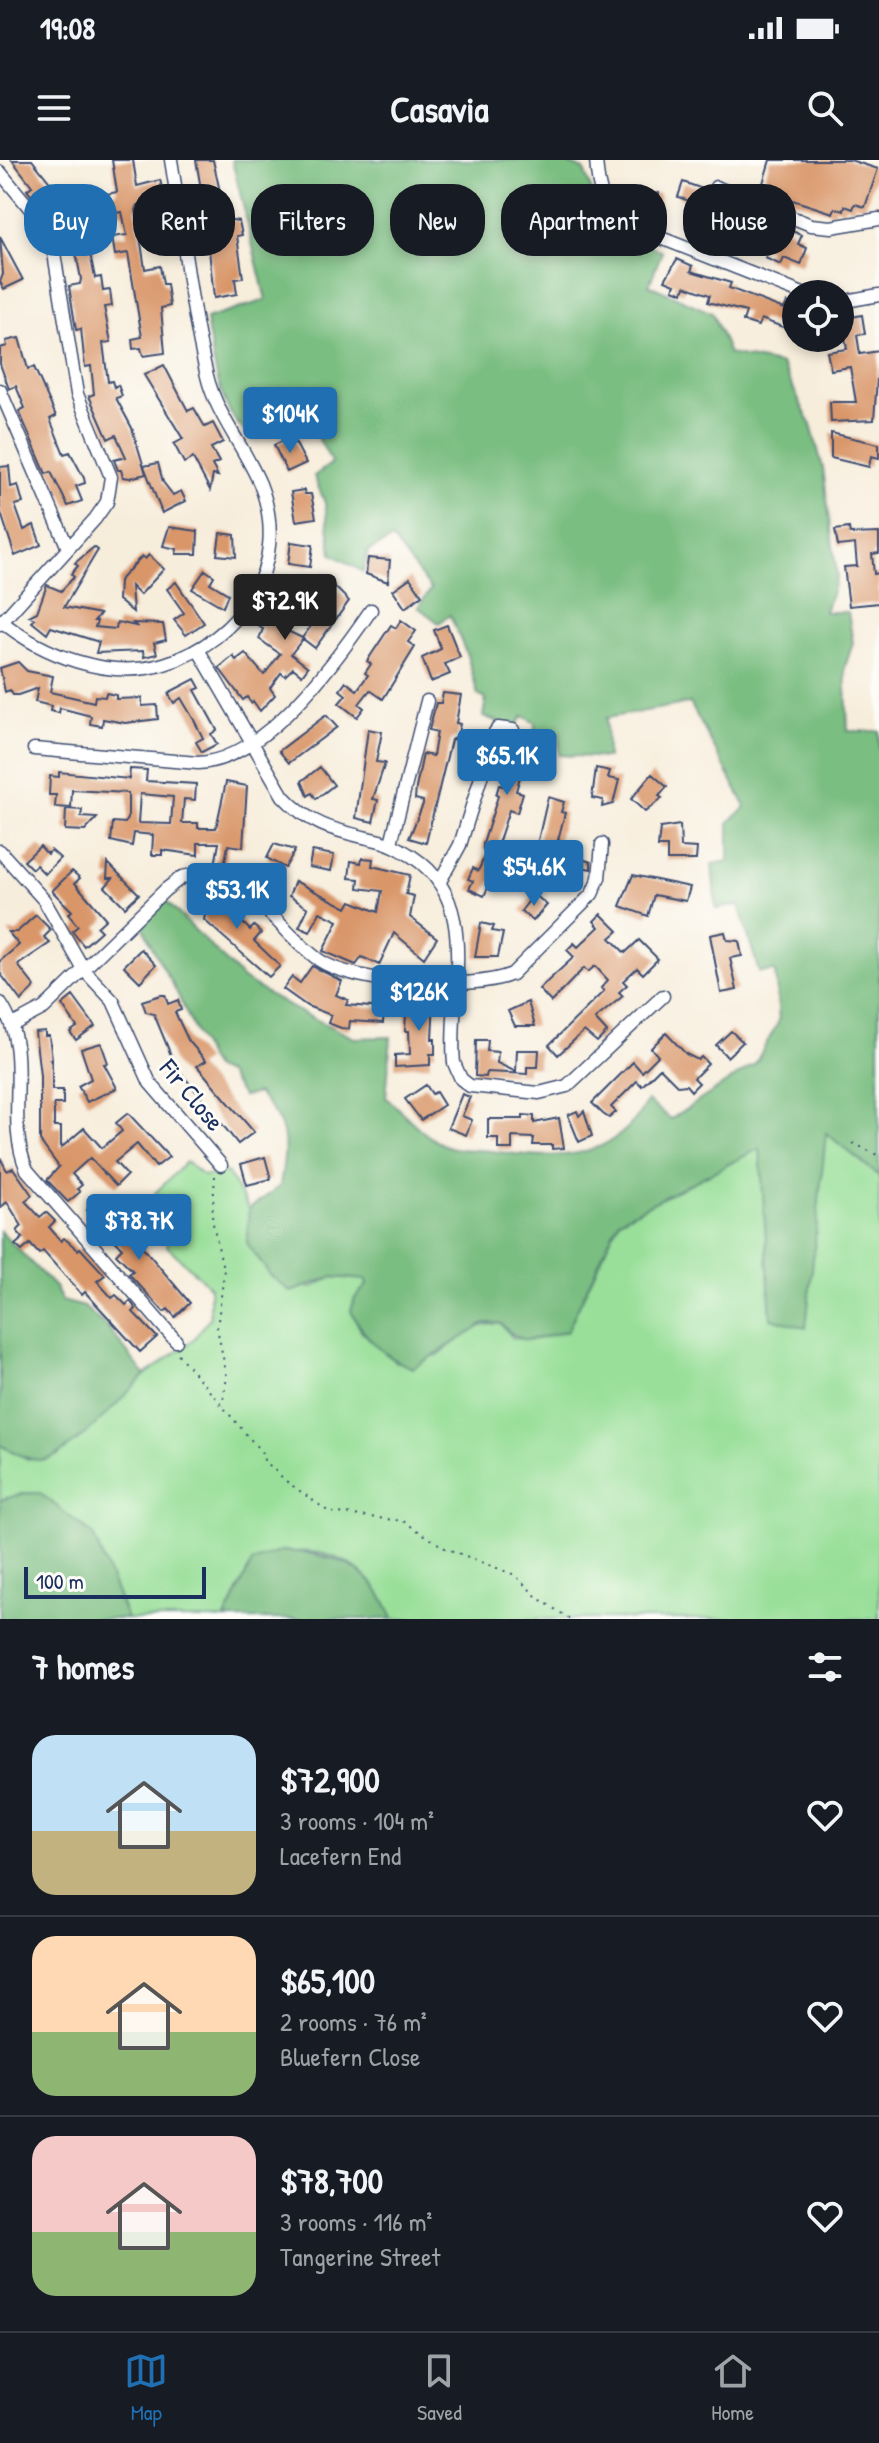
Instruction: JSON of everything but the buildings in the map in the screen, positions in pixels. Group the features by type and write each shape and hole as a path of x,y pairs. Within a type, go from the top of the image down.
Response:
{"street":[{"path":"0,172 52,241 77,394 111,477 107,502 1,622 43,649 109,668 156,667 199,651 225,633 250,603 265,566 268,530 261,486 207,379 171,160"},
{"path":"596,160 601,197 611,213 628,225 782,286"},
{"path":"796,219 811,225 831,227 879,219"},
{"path":"854,299 879,295"},
{"path":"0,390 68,548"},
{"path":"34,749 198,763 216,761 251,741 305,700 371,610"},
{"path":"199,651 283,796 300,815 325,827 391,843 422,863 439,883 457,927 454,1063 461,1079 470,1086 491,1091 539,1093 567,1086 663,996"},
{"path":"391,843 427,701"},
{"path":"439,883 460,845 495,732 498,728 513,730"},
{"path":"14,1024 44,1008 165,890 182,877 208,872 228,877 241,885 319,960 334,967 371,977 490,981 512,974 572,917 596,886 602,844"},
{"name":"Fir Close","path":"0,851 49,907 84,970 113,1001 150,1083 218,1160"},
{"path":"0,1003 14,1024 18,1056 18,1143 27,1170 176,1341"}],"path":[{"path":"853,1143 879,1156"},
{"path":"218,1160 212,1219 224,1273 217,1328 227,1377 221,1406"},
{"path":"176,1341 180,1360 263,1454 264,1460 286,1481 329,1512 403,1521 445,1548 515,1575 538,1598 570,1619"}],"green space":[{"path":"232,160 559,160 584,170 589,184 501,184 501,256 660,256 649,285 712,313 729,354 782,365 811,425 823,468 837,576 825,612 848,612 853,643 845,667 848,731 879,731 879,1176 826,1133 806,1328 771,1318 760,1148 619,1220 567,1331 530,1340 516,1337 500,1323 486,1323 413,1368 393,1359 376,1346 351,1311 355,1298 367,1285 366,1280 332,1277 291,1292 270,1275 247,1243 249,1209 280,1186 284,1135 276,1116 257,1093 243,1097 227,1074 214,1069 204,1051 142,921 165,900 243,979 290,1007 354,1038 391,1037 386,1098 431,1138 454,1148 559,1155 600,1147 618,1137 634,1122 647,1101 671,1119 755,1064 779,1021 775,971 759,972 739,905 716,909 712,864 729,861 729,822 746,807 690,703 606,718 607,758 559,755 559,734 534,742 535,723 523,716 514,728 483,716 486,699 478,695 467,655 450,615 439,623 418,607 431,589 392,539 368,551 363,572 332,554 325,503 314,476 332,463 309,421 283,411 251,435 240,427 224,400 206,319 266,300 255,256 374,256 374,184 251,184 251,238"},
{"path":"826,1132 879,1176 879,1619 393,1619 369,1580 353,1567 336,1558 297,1552 252,1562 225,1619 127,1619 93,1535 80,1524 0,1500 0,1445 28,1459 58,1455 145,1375 193,1340 210,1317 210,1287 167,1246 168,1234 158,1223 155,1193 186,1162 203,1176 227,1172 249,1209 247,1243 311,1288 332,1277 366,1280 367,1285 355,1299 351,1310 361,1331 396,1362 438,1355 475,1327 500,1323 514,1339 567,1331 619,1220 761,1147 771,1318"},
{"path":"0,1231 55,1287 62,1301 84,1307 108,1328 145,1375 80,1438 52,1457 40,1460 25,1457 0,1445"},
{"path":"25,1493 40,1493 93,1535 127,1619 0,1619 0,1500"},
{"path":"281,1551 334,1559 363,1574 385,1601 393,1619 225,1619 252,1562"}]}
